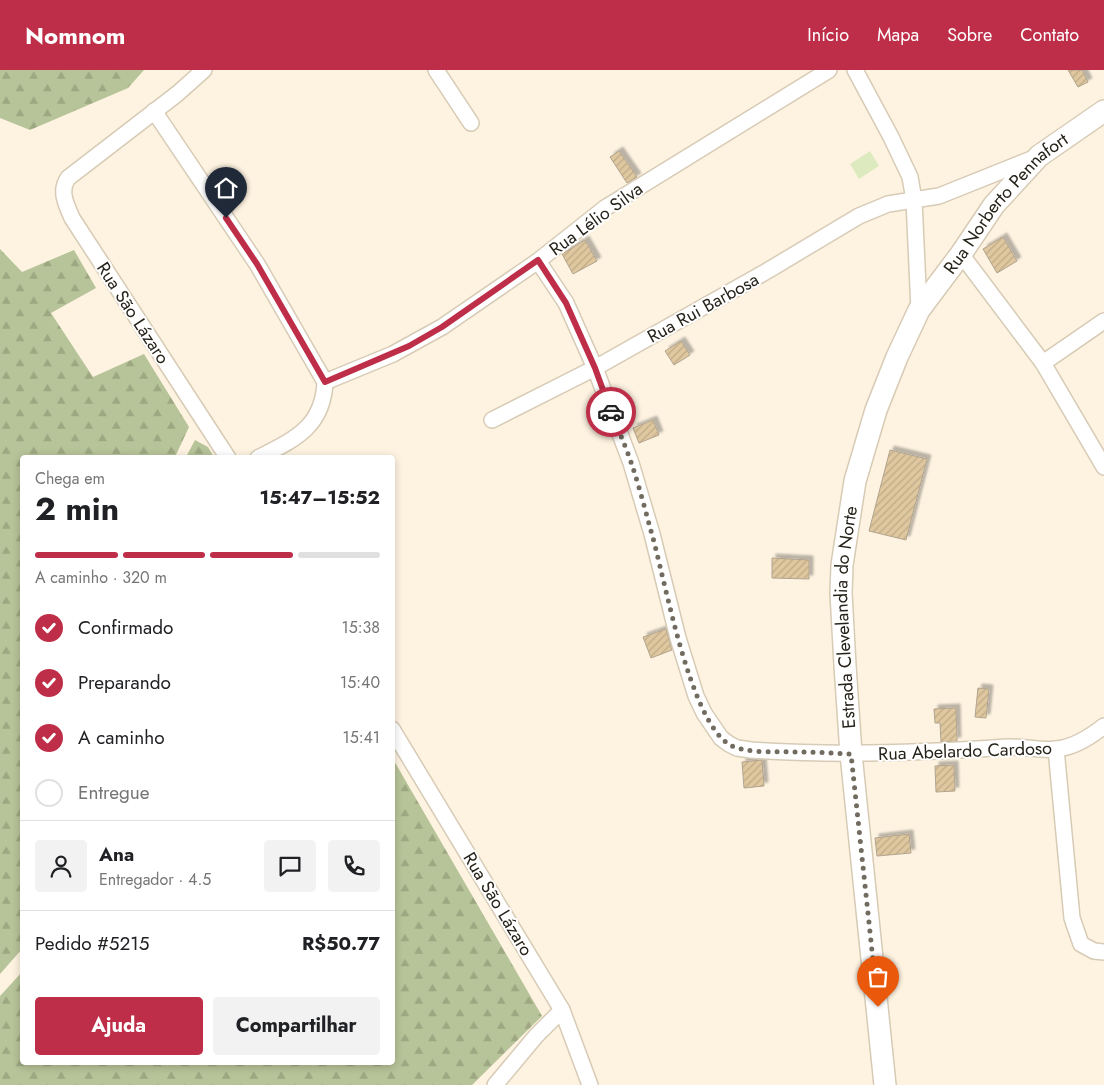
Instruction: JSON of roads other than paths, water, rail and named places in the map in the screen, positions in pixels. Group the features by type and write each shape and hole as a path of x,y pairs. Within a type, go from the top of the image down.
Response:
{"street":[{"path":"204,70 154,111 257,264 325,382 324,397 320,410 309,426 284,444 264,455"},
{"path":"436,70 471,123"},
{"name":"Rua Lélio Silva","path":"325,382 409,346 442,327 538,260 605,208 829,70"},
{"path":"855,70 910,177 914,200 919,310"},
{"name":"Rua São Lázaro","path":"154,111 68,178 63,189 65,200 72,218 226,455"},
{"name":"Rua Norberto Pennafort","path":"919,310 961,254 994,205 1039,156 1104,111"},
{"name":"Rua Rui Barbosa","path":"492,420 595,368 767,271 859,216 888,204 939,196 1039,156"},
{"path":"961,254 1043,363 1104,467"},
{"path":"538,260 566,303 595,368"},
{"name":"Estrada Clevelandia do Norte","path":"885,1085 851,754 841,592 842,565 855,481 876,410 897,357 919,310"},
{"path":"1043,363 1104,321"},
{"name":"Rua Abelardo Cardoso","path":"595,368 631,463 652,534 678,638 696,696 721,738 737,748 851,754 912,753 1012,747 1056,749 1085,740 1104,726"},
{"name":"Rua São Lázaro","path":"395,734 562,1010 590,1085"},
{"path":"1056,749 1072,918 1081,944 1094,951 1104,952"},
{"path":"495,1085 536,1036 562,1010"}]}
